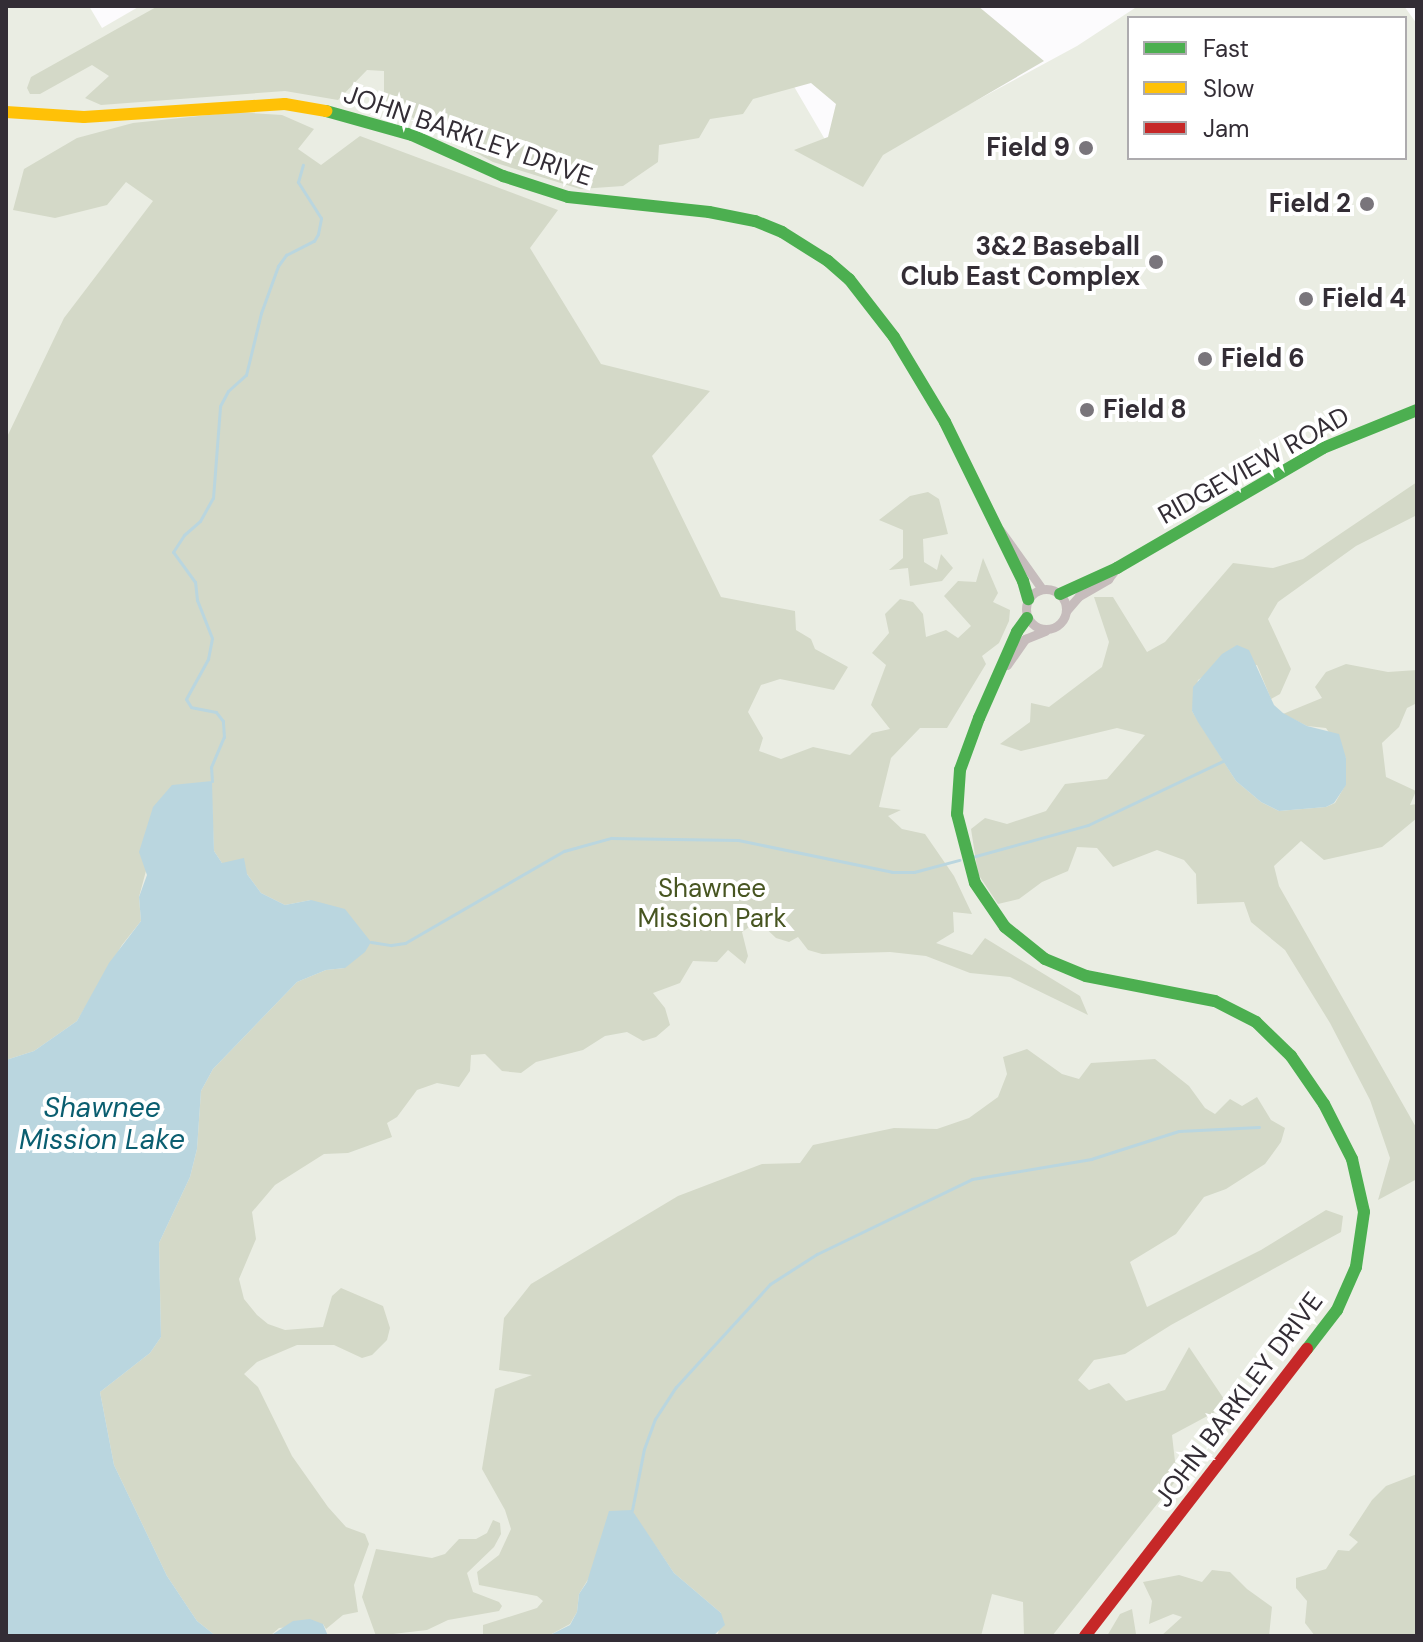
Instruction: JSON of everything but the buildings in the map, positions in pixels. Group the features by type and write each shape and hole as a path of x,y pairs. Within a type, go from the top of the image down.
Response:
{"street":[{"name":"JOHN BARKLEY DRIVE","path":"6,112 84,117 245,105 299,106 339,113 412,135 503,176 568,197 715,213 755,221 782,232 828,261 866,299 924,384 997,528 1028,599"},
{"name":"RIDGEVIEW ROAD","path":"1060,594 1117,568 1290,465 1337,442 1417,410"},
{"path":"997,528 1010,540 1042,589 1060,594 1066,611"},
{"path":"998,677 1025,639 1062,622 1066,611 1079,596 1108,579 1117,568"},
{"path":"1042,589 1028,599 1027,618 1033,626 1047,630"},
{"name":"JOHN BARKLEY DRIVE","path":"1027,618 967,746 957,790 957,814 966,863 988,907 1024,945 1066,969 1215,1001 1256,1022 1291,1056 1330,1115 1352,1159 1364,1212 1356,1267 1337,1310 1085,1636"}],"green space":[{"name":"Shawnee Mission Park","path":"6,6 89,6 102,28 140,6 747,6 844,172 1077,46 1138,6 1404,6 1417,24 1417,1636 6,1636"},
{"path":"158,6 978,6 1044,61 883,155 863,187 794,150 828,137 836,104 811,83 753,99 743,114 710,119 699,138 659,145 658,162 623,186 580,189 493,162 384,102 384,71 367,70 338,100 285,91 101,105 85,98 109,76 92,65 40,94 30,94 27,88 31,77"},
{"path":"237,112 282,115 314,129 298,149 321,165 360,136 558,210 530,248 601,364 710,391 652,456 721,597 795,611 796,630 811,639 815,649 848,667 834,690 780,679 761,685 748,712 763,738 759,751 781,759 813,747 850,755 872,733 890,729 871,705 886,665 872,653 889,633 885,614 900,599 913,602 923,614 926,637 946,630 958,638 971,626 944,596 958,581 976,582 983,558 998,593 993,602 1010,610 1009,621 999,643 982,656 986,664 947,728 920,728 891,758 879,807 901,810 888,816 902,829 925,834 954,876 972,914 953,912 954,932 936,943 972,955 985,938 1080,996 1088,1015 1010,977 970,973 926,956 890,952 822,954 808,950 798,937 789,942 776,938 758,921 742,932 748,956 745,964 728,950 717,962 693,961 680,983 653,993 665,1008 670,1025 656,1037 643,1041 627,1032 605,1036 583,1050 536,1062 521,1073 502,1071 485,1054 471,1055 470,1071 459,1087 437,1083 417,1090 397,1117 387,1123 392,1137 348,1153 324,1154 275,1185 252,1212 256,1239 239,1279 244,1299 268,1324 285,1330 323,1327 332,1296 341,1288 383,1306 390,1328 387,1340 372,1355 362,1358 334,1345 297,1345 257,1362 244,1374 258,1387 292,1456 328,1507 346,1527 365,1534 369,1544 354,1585 358,1612 343,1615 326,1629 323,1624 279,1628 270,1636 216,1636 197,1621 167,1576 114,1465 100,1392 150,1353 161,1337 159,1243 190,1177 197,1149 201,1091 213,1069 297,982 326,970 345,968 311,900 285,905 261,893 247,874 222,863 214,851 211,781 147,867 139,897 141,921 122,945 77,1021 34,1051 6,1060 6,439 64,318 153,201 126,182 107,205 55,218 13,210 24,169 77,138 133,123"},
{"path":"1417,482 1417,515 1356,546 1278,602 1268,619 1291,669 1280,694 1271,699 1257,665 1208,674 1198,680 1192,711 1236,781 1261,802 1279,811 1326,807 1335,803 1346,784 1346,758 1326,728 1307,726 1283,714 1322,698 1315,687 1326,672 1346,664 1388,672 1417,670 1417,703 1407,708 1399,727 1382,743 1386,777 1416,791 1410,805 1417,804 1417,818 1382,847 1324,860 1301,841 1274,866 1279,886 1417,1129 1417,1179 1378,1200 1390,1158 1370,1100 1330,1023 1285,950 1251,922 1244,902 1197,904 1196,874 1184,860 1157,850 1113,867 1097,848 1077,847 1068,871 1042,882 1019,899 998,904 978,874 971,829 985,818 1007,824 1046,811 1065,784 1107,779 1145,735 1117,728 1021,751 1000,744 1030,722 1031,703 1049,707 1102,667 1109,642 1094,597 1113,597 1147,652 1165,642 1233,563 1273,568 1303,559"},
{"path":"928,492 939,499 948,534 923,539 924,562 937,570 941,554 953,568 942,581 910,586 908,568 889,570 903,558 903,530 879,520 910,496"},
{"path":"1027,1049 1062,1074 1079,1079 1091,1063 1155,1059 1189,1086 1205,1108 1215,1114 1230,1099 1242,1106 1257,1097 1271,1120 1285,1128 1281,1142 1265,1164 1226,1189 1204,1197 1176,1234 1130,1262 1147,1307 1261,1250 1326,1210 1343,1216 1341,1232 1171,1325 1125,1354 1094,1360 1078,1380 1089,1390 1109,1383 1126,1401 1165,1390 1189,1347 1228,1405 1172,1435 1177,1479 1052,1636 1024,1636 1023,1602 992,1594 981,1636 713,1636 718,1634 721,1613 674,1573 631,1510 579,1594 577,1612 570,1624 548,1636 483,1636 483,1625 537,1608 543,1601 537,1596 479,1585 477,1572 499,1555 511,1529 505,1510 482,1469 495,1389 532,1375 499,1370 504,1318 531,1284 678,1196 762,1164 800,1163 813,1145 894,1128 937,1129 969,1118 998,1097 1007,1074 1003,1057"},
{"path":"1417,1474 1417,1636 1315,1636 1305,1623 1307,1601 1296,1588 1296,1578 1326,1569 1338,1550 1349,1551 1358,1542 1349,1535 1372,1500 1386,1486"},
{"path":"493,1520 500,1523 501,1534 494,1547 467,1573 473,1592 499,1602 502,1606 499,1611 448,1620 427,1630 376,1636 362,1597 376,1549 432,1558 445,1554 459,1539 476,1539 487,1533"},
{"path":"1212,1570 1230,1572 1272,1607 1269,1636 1161,1636 1182,1617 1173,1614 1149,1624 1152,1601 1143,1582 1179,1575 1202,1582"},
{"path":"1132,1609 1136,1634 1141,1636 1107,1636 1120,1614"}],"water":[{"path":"1237,645 1249,650 1274,705 1283,713 1307,726 1339,734 1346,758 1346,785 1334,803 1326,807 1279,811 1261,802 1236,781 1198,722 1192,711 1193,687 1222,654"},
{"name":"Shawnee Mission Lake","path":"212,781 214,851 222,863 244,858 247,874 261,893 285,905 311,900 345,909 371,942 365,952 345,968 326,970 297,982 213,1069 201,1091 197,1149 190,1177 159,1243 161,1337 150,1353 100,1392 114,1465 167,1576 197,1621 216,1636 6,1636 6,1060 34,1051 77,1021 109,963 141,921 139,897 147,875 139,852 153,807 172,785"},
{"path":"632,1510 674,1573 721,1613 725,1625 713,1636 548,1636 570,1625 577,1612 579,1594 587,1582 609,1511"},
{"path":"310,1619 323,1624 328,1636 270,1636 293,1621"}],"waterway":[{"path":"212,781 211,767 224,737 223,721 216,712 191,707 186,699 208,659 212,638 197,600 195,582 173,552 184,535 200,521 213,498 220,406 228,391 246,375 261,313 278,266 286,255 314,241 318,234 321,218 298,182 303,165"},
{"path":"972,857 1088,825 1225,760"},
{"path":"371,942 391,945 405,943 564,851 611,838 738,840 892,872 914,872 959,860"},
{"path":"632,1510 644,1449 655,1419 676,1387 770,1284 817,1254 972,1179 1091,1159 1179,1131 1259,1127"}],"traffic: fast":[{"path":"326,111 412,135 503,176 568,197 709,212 755,221 782,232 828,261 849,279 894,337 945,422 1023,581 1028,599"},
{"path":"1060,594 1117,568 1323,448 1417,410"},
{"path":"1027,618 1017,632 979,718 960,770 957,814 975,883 1005,927 1045,959 1086,976 1215,1001 1256,1022 1291,1056 1324,1104 1352,1159 1364,1212 1356,1267 1337,1310 1307,1349"}],"traffic: slow":[{"path":"6,112 84,117 285,104 326,111"}],"traffic: jam":[{"path":"1085,1636 1307,1349"}],"place":[{"name":"Field 9","path":"1086,148"},
{"name":"Field 2","path":"1367,204"},
{"name":"3&2 Baseball Club East Complex","path":"1156,262"},
{"name":"Field 4","path":"1306,299"},
{"name":"Field 6","path":"1205,359"},
{"name":"Field 8","path":"1087,410"}]}
